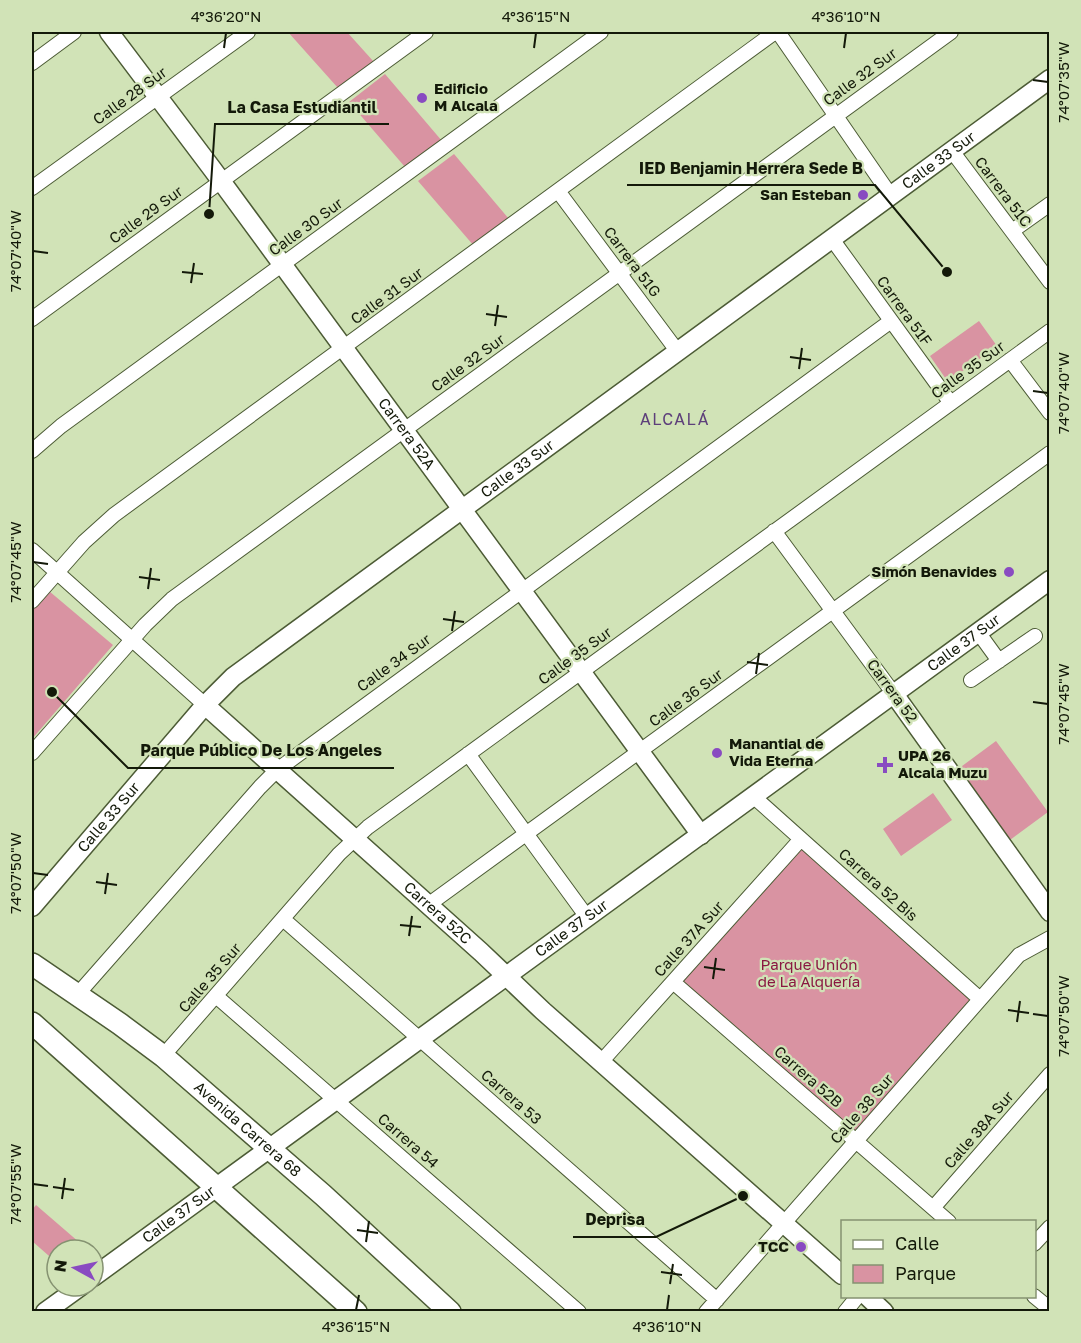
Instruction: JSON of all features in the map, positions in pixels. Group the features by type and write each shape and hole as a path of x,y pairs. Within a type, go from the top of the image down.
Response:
{"main road":[{"name":"Avenida Carrera 68","path":"32,964 164,1056 450,1311"},
{"path":"32,1023 356,1311"}],"street":[{"path":"32,63 74,32"},
{"name":"Carrera 52A","path":"109,32 159,96 701,835"},
{"name":"Calle 28 Sur","path":"32,188 248,32"},
{"name":"Calle 29 Sur","path":"32,319 426,32"},
{"name":"Calle 30 Sur","path":"32,451 61,426 601,32"},
{"path":"777,32 891,196"},
{"name":"Calle 31 Sur","path":"32,601 84,542 114,515 777,32"},
{"name":"Calle 32 Sur","path":"32,753 132,639 171,599 951,32"},
{"name":"Calle 33 Sur","path":"32,907 205,705 233,677 1050,79"},
{"name":"Carrera 51C","path":"952,151 1050,282"},
{"name":"Carrera 51G","path":"558,191 678,352"},
{"path":"1012,231 1050,204"},
{"name":"Carrera 51F","path":"832,239 950,402"},
{"name":"Calle 34 Sur","path":"77,995 277,770 891,321"},
{"name":"Calle 35 Sur","path":"164,1056 353,839 1050,330"},
{"path":"1010,360 1050,413"},
{"name":"Calle 36 Sur","path":"428,905 1050,453"},
{"name":"Carrera 52","path":"774,531 1050,912"},
{"name":"Carrera 52C","path":"32,550 601,1062 841,1273"},
{"name":"Calle 37 Sur","path":"105,1268 1050,580"},
{"path":"978,632 999,661"},
{"path":"971,680 1035,636"},
{"path":"468,754 587,917"},
{"name":"Carrera 52 Bis","path":"753,796 980,999"},
{"name":"Calle 37A Sur","path":"601,1062 801,838"},
{"name":"Carrera 53","path":"283,919 717,1300"},
{"name":"Calle 38 Sur","path":"706,1311 1019,955 1050,938"},
{"name":"Carrera 52B","path":"673,982 948,1220"},
{"name":"Carrera 54","path":"216,996 579,1311"},
{"name":"Calle 38A Sur","path":"933,1208 1050,1074"},
{"path":"1036,1243 1050,1227"},
{"path":"1036,1297 1050,1309"},
{"path":"45,1311 64,1298"},
{"path":"845,1311 856,1298"},
{"path":"869,1298 884,1311"}],"green space":[{"path":"288,32 347,32 374,62 338,88"},
{"path":"385,74 442,141 405,167 349,102"},
{"path":"454,154 509,219 474,246 418,181"},
{"path":"979,321 997,346 948,382 930,356"},
{"path":"49,591 113,645 32,739 32,611"},
{"path":"996,741 1048,812 1010,840 958,769"},
{"path":"933,793 952,820 901,856 883,829"},
{"name":"Parque Unión de La Alquería","path":"802,841 977,999 855,1136 676,982"},
{"path":"36,1205 74,1238 45,1238 45,1252 32,1241 32,1210"}],"place":[{"name":"Edificio M Alcala","path":"422,98"},
{"name":"San Esteban","path":"863,195"},
{"name":"La Casa Estudiantil","path":"209,214"},
{"name":"IED Benjamin Herrera Sede B","path":"947,272"},
{"name":"Simón Benavides","path":"1009,572"},
{"name":"Parque Público De Los Angeles","path":"52,692"},
{"name":"Manantial de Vida Eterna","path":"717,753"},
{"name":"UPA 26 Alcala Muzu","path":"885,765"},
{"name":"Deprisa","path":"743,1196"},
{"name":"TCC","path":"801,1247"}],"district":[{"name":"ALCALÁ","path":"675,419"}]}
